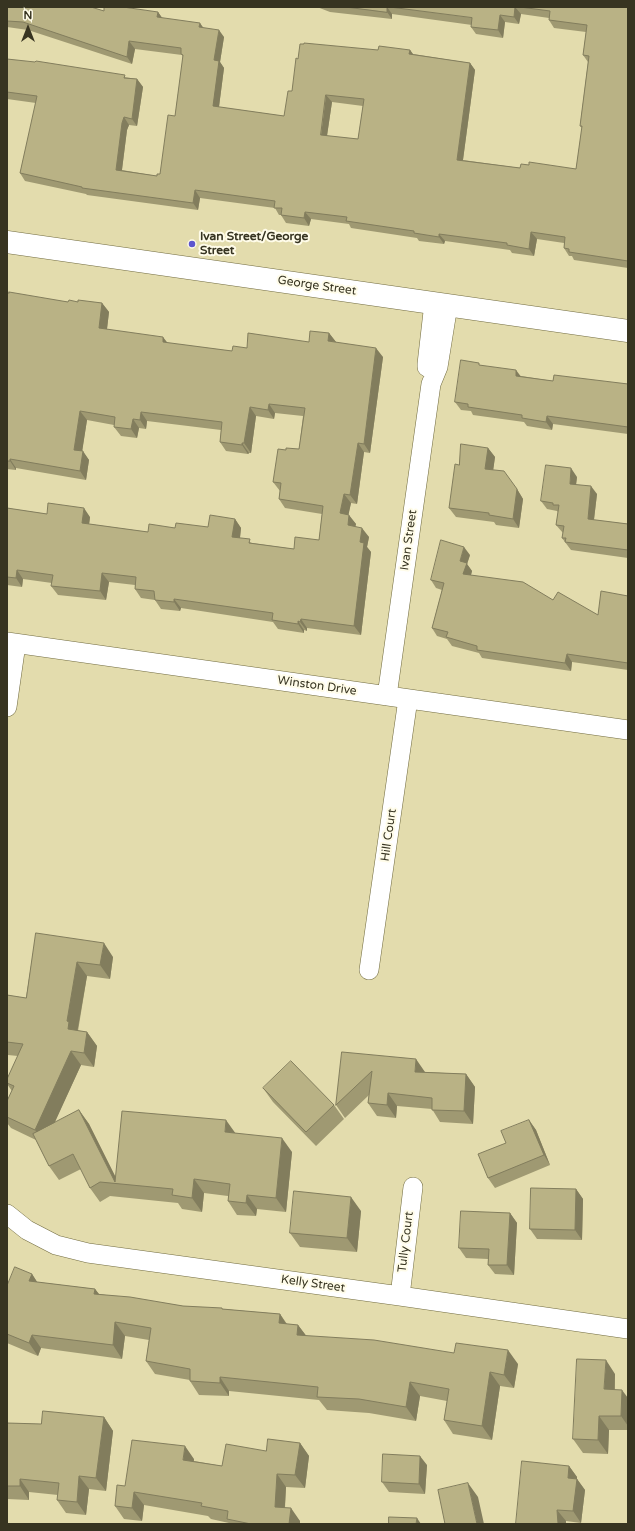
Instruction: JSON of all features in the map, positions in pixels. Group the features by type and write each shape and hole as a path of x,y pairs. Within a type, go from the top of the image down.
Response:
{"main road":[{"name":"George Street","path":"7,242 628,331"}],"street":[{"name":"Ivan Street","path":"387,696 431,384 438,367 441,304"},
{"name":"Winston Drive","path":"12,643 628,730"},
{"path":"7,707 12,643"},
{"name":"Hill Court","path":"370,970 408,699"},
{"name":"Tully Court","path":"400,1296 413,1187"},
{"name":"Kelly Street","path":"7,1214 27,1230 56,1245 88,1253 628,1329"}],"building":[{"path":"7,7 91,7 104,11 104,7 123,7 158,12 157,17 200,23 199,27 219,30 214,60 219,61 213,106 284,116 288,91 292,91 296,58 298,59 300,44 304,43 378,50 379,46 410,50 409,54 470,63 457,160 520,168 521,164 529,165 529,162 576,169 589,56 583,55 587,25 549,20 550,11 520,7 628,7 628,261 569,252 569,249 564,248 565,237 531,232 529,249 507,245 507,243 439,234 439,237 414,233 414,231 346,221 347,217 305,212 304,218 281,215 282,208 274,208 275,201 195,190 193,203 82,188 20,173 37,96 7,92 7,59 36,61 125,75 124,78 137,79 132,119 124,117 122,123 116,170 157,176 157,174 160,174 168,115 175,116 183,55 181,54 181,48 129,41 127,57 23,22 7,21","holes":["326,95 364,99 358,139 321,135"]},
{"path":"346,7 387,7 387,12"},
{"path":"390,7 515,7 514,17 500,15 498,30 471,27 472,18"},
{"path":"9,292 68,302 69,300 78,302 78,300 102,303 99,328 163,337 163,342 232,351 233,346 247,348 248,333 309,342 310,331 329,333 328,341 376,348 364,444 358,443 350,495 344,494 340,513 349,515 348,525 362,528 360,542 364,543 354,626 301,619 300,622 298,621 298,624 272,620 273,613 174,599 174,602 155,600 154,591 135,589 136,577 102,573 100,591 51,586 53,575 17,570 16,578 7,577 7,508 47,514 48,503 84,508 82,523 148,532 149,524 175,528 176,523 208,527 210,515 235,519 232,537 250,539 249,543 294,549 295,537 319,540 323,506 279,499 281,483 273,482 278,449 299,449 305,408 269,404 268,410 250,407 244,443 242,443 242,445 220,442 222,422 141,412 140,420 133,419 131,429 114,427 115,417 80,411 74,450 83,451 80,471 10,459 10,461 7,461 7,293"},
{"path":"461,360 479,363 479,365 516,370 516,376 553,381 554,375 628,384 628,427 547,416 546,422 522,418 522,415 468,407 468,404 455,402"},
{"path":"461,444 488,448 485,469 504,471 517,489 513,519 489,515 489,513 449,508 455,464 459,465"},
{"path":"546,465 571,468 570,484 591,486 588,519 628,524 628,550 565,542 566,538 562,538 564,526 556,525 559,505 553,505 553,503 541,501"},
{"path":"441,540 464,547 460,561 467,563 463,574 523,582 553,600 558,592 598,615 601,591 628,596 628,663 567,654 565,663 477,650 477,646 446,637 448,632 432,628 444,583 431,580"},
{"path":"36,933 104,943 100,965 77,962 67,1021 69,1022 68,1029 87,1032 84,1053 71,1051 35,1130 7,1117 7,1101 14,1086 7,1083 7,1079 23,1044 7,1042 7,995 26,998"},
{"path":"342,1052 416,1059 415,1072 466,1074 464,1111 432,1110 432,1098 388,1093 387,1105 368,1103 372,1071 336,1105"},
{"path":"291,1061 334,1105 306,1132 263,1088"},
{"path":"79,1110 115,1182 122,1111 226,1120 225,1132 282,1138 276,1198 247,1195 246,1203 228,1201 230,1184 194,1179 192,1198 172,1195 173,1189 100,1182 90,1188 73,1154 49,1166 33,1134"},
{"path":"529,1120 544,1155 488,1178 478,1154 506,1143 501,1131"},
{"path":"531,1188 576,1189 575,1230 530,1229"},
{"path":"294,1191 351,1197 347,1238 290,1233"},
{"path":"461,1211 510,1213 507,1265 488,1265 489,1249 459,1248"},
{"path":"15,1267 32,1274 29,1281 95,1289 94,1294 130,1297 183,1306 222,1308 280,1314 279,1323 298,1325 297,1335 374,1340 454,1353 456,1343 508,1350 504,1375 490,1372 482,1426 444,1420 449,1389 410,1382 406,1407 359,1399 317,1397 318,1387 220,1377 220,1383 190,1381 190,1369 146,1361 151,1328 115,1322 113,1345 32,1335 29,1343 7,1334 7,1286"},
{"path":"577,1359 606,1360 604,1389 622,1390 621,1416 599,1416 598,1440 573,1439"},
{"path":"43,1411 104,1417 96,1478 79,1476 77,1502 57,1500 59,1483 20,1479 20,1486 7,1486 7,1423 41,1424"},
{"path":"268,1439 300,1443 295,1475 277,1474 275,1507 291,1508 289,1524 251,1524 227,1519 228,1511 201,1506 202,1503 134,1492 132,1508 115,1506 117,1485 125,1486 132,1440 185,1446 183,1460 222,1466 226,1444 266,1451"},
{"path":"383,1454 420,1456 419,1484 382,1482"},
{"path":"522,1461 569,1466 568,1478 577,1479 573,1511 557,1510 558,1524 516,1524"},
{"path":"468,1483 477,1524 445,1524 438,1490"},
{"path":"389,1517 417,1518 416,1524 389,1524"}],"place":[{"name":"Ivan Street/George Street","path":"192,244"}]}
